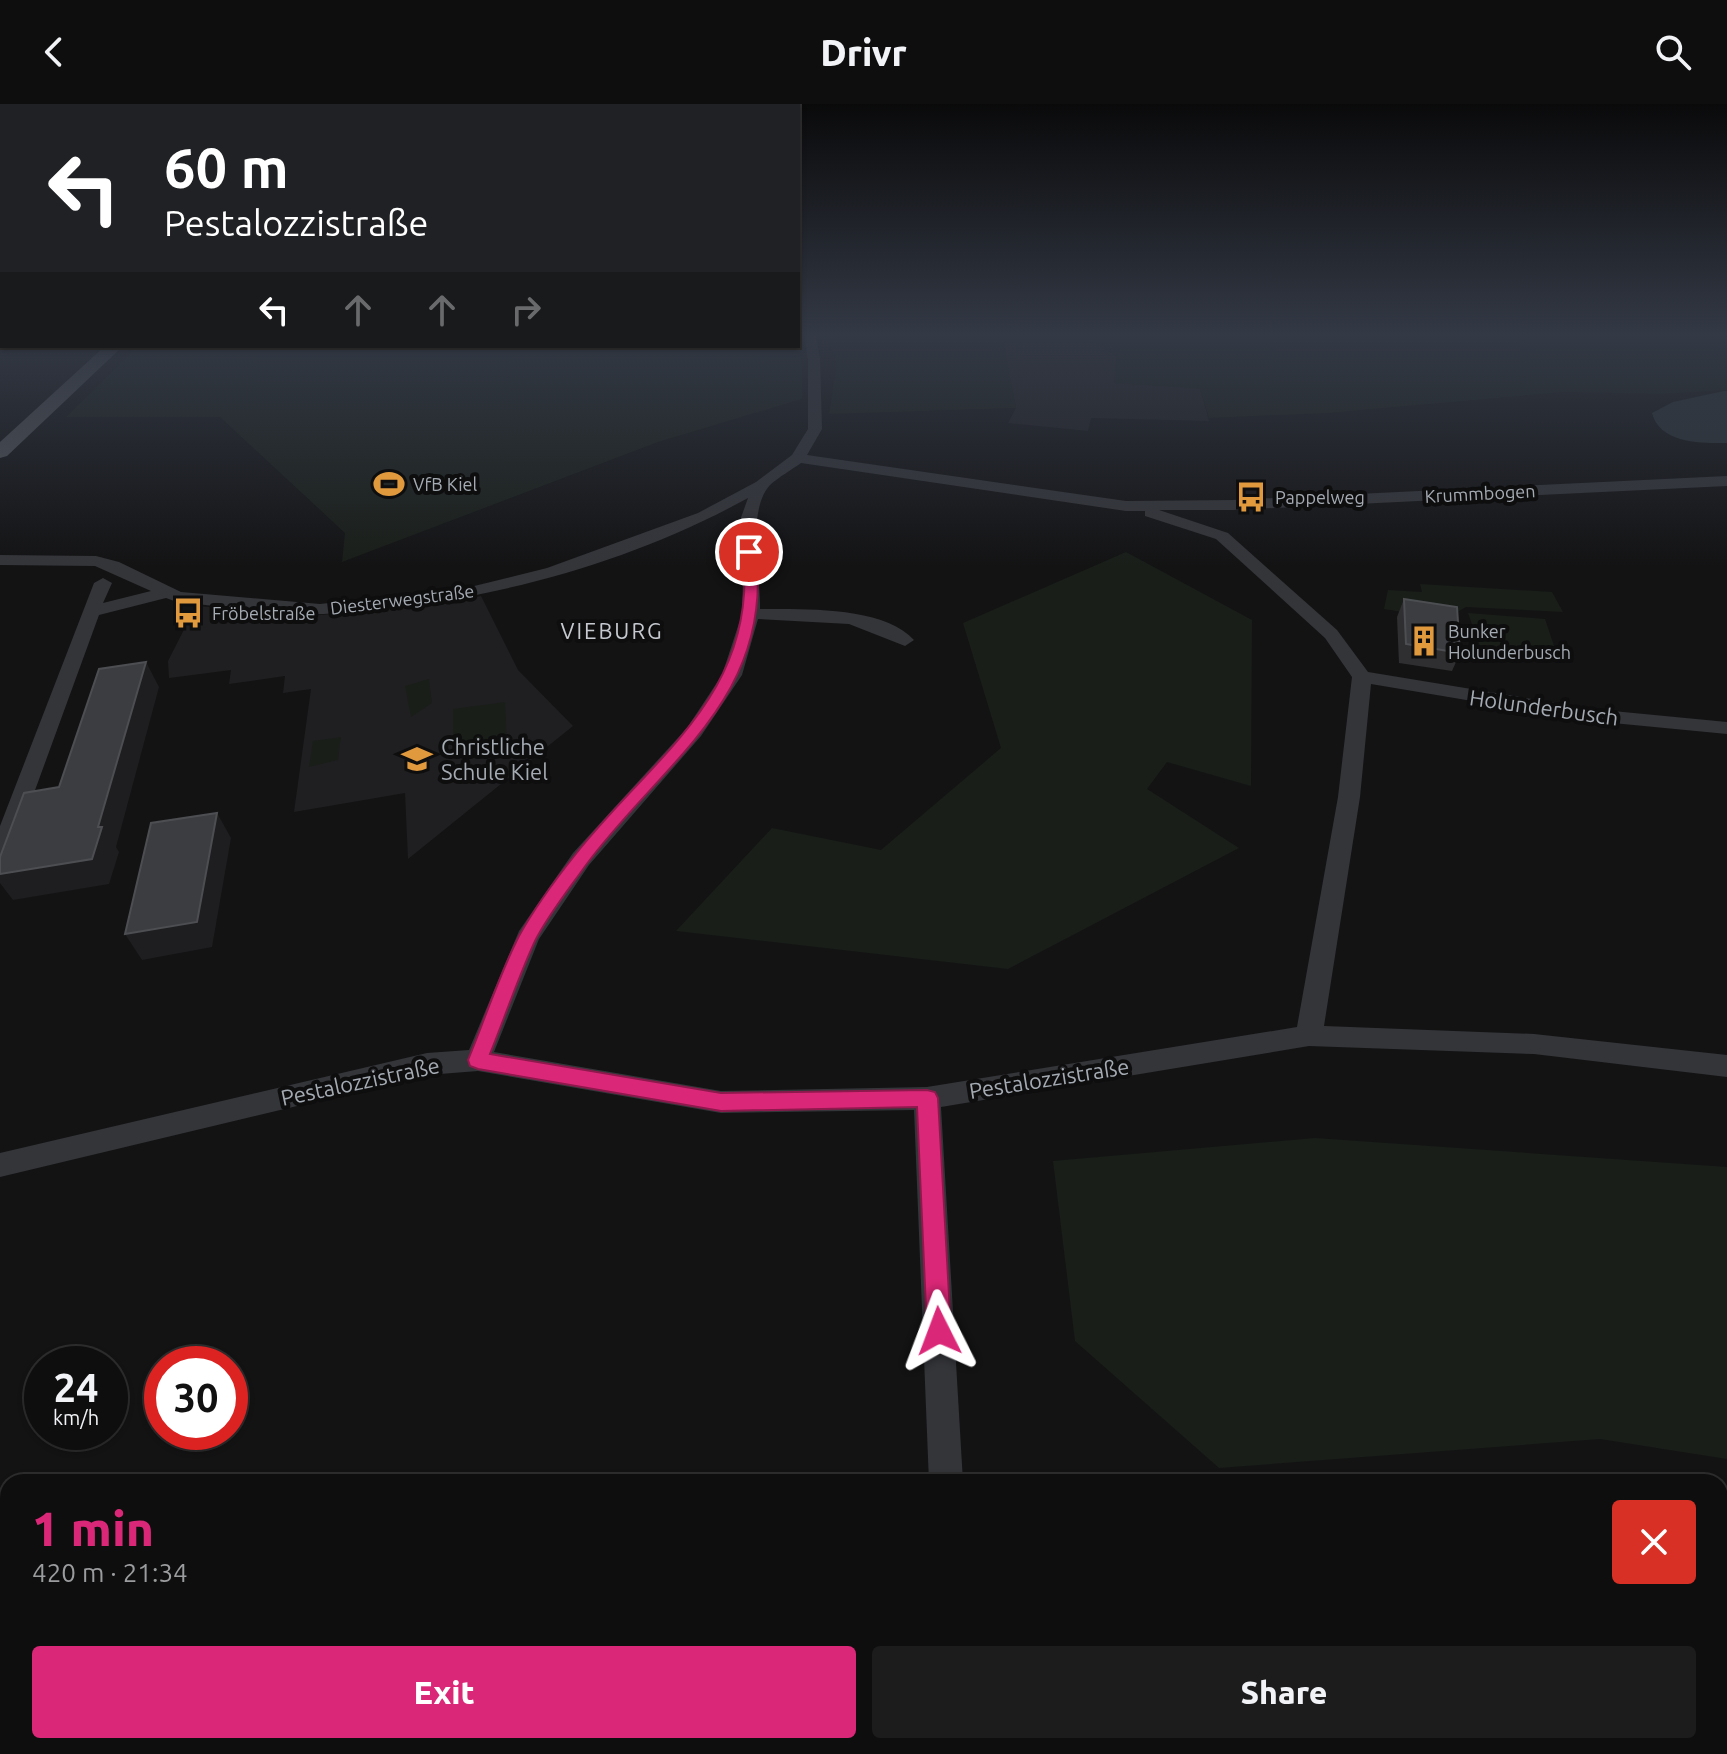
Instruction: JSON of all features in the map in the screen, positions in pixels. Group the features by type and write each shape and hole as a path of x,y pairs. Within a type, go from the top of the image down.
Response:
{"main road":[{"path":"0,452 43,412"}],"street":[{"path":"798,458 815,429 815,412"},
{"name":"Diesterwegstraße","path":"0,560 96,561 113,566 165,593 197,600 320,609 462,594 553,572 704,516 761,485 798,458"},
{"name":"Krummbogen","path":"798,458 1126,506 1233,505 1727,481"},
{"path":"478,1060 528,937 581,859 694,732 732,675 751,614 752,578 746,526 761,485"},
{"path":"1233,505 1222,536 1331,634 1362,677 1349,797 1309,1036"},
{"name":"Krummbogen","path":"1126,506 1222,536"},
{"path":"704,516 746,526"},
{"path":"0,856 103,583"},
{"path":"91,612 165,593"},
{"path":"751,614 849,616 883,627 905,640"},
{"name":"Holunderbusch","path":"1362,677 1592,715 1727,728"},
{"name":"Pestalozzistraße","path":"0,1165 427,1064 478,1060 721,1102 927,1098 1309,1036 1534,1044 1727,1066"},
{"path":"927,1098 946,1474"}],"shaded area":[{"path":"71,412 758,412 658,442 342,562 345,533 220,417 66,417"},
{"path":"829,412 891,412 829,414"},
{"path":"1014,412 1207,412 1209,421 1091,418 1088,431 1008,423"},
{"path":"1207,412 1339,412 1328,413 1209,418"},
{"path":"1727,412 1727,443 1694,442 1672,436 1656,423 1652,413"},
{"path":"1126,552 1252,620 1251,786 1167,762 1147,789 1239,848 1008,969 676,931 772,828 881,850 1001,748 963,623"},
{"path":"1420,584 1552,592 1563,612 1466,607 1445,619 1384,609 1388,590 1422,592"},
{"name":"Christliche Schule Kiel","path":"481,596 518,670 573,726 408,859 405,793 294,812 311,689 283,693 285,676 229,684 231,670 169,678 168,661 196,606 319,615 439,605"},
{"path":"1468,613 1545,619 1559,661 1523,659 1522,654 1481,649"},
{"path":"429,679 432,703 411,717 405,686"},
{"path":"505,702 507,743 453,751 453,709"},
{"path":"341,737 338,760 309,767 313,741"},
{"path":"1315,1138 1727,1167 1727,1459 1600,1439 1219,1468 1075,1341 1053,1161"}],"building":[{"path":"1404,599 1457,607 1460,653 1406,644"},
{"path":"146,662 98,827 102,827 92,859 0,874 0,857 24,793 59,787 99,669"},
{"path":"217,813 197,922 125,934 151,823"}],"place":[{"name":"VfB Kiel","path":"389,484"},
{"name":"Pappelweg","path":"1251,497"},
{"name":"Fröbelstraße","path":"188,613"},
{"name":"Bunker Holunderbusch","path":"1424,641"},
{"name":"Christliche Schule Kiel","path":"417,759"}],"district":[{"name":"VIEBURG","path":"612,630"}],"route":[{"path":"749,552 751,614 732,675 694,732 581,859 528,937 478,1060 721,1102 927,1098 939,1331"}]}
